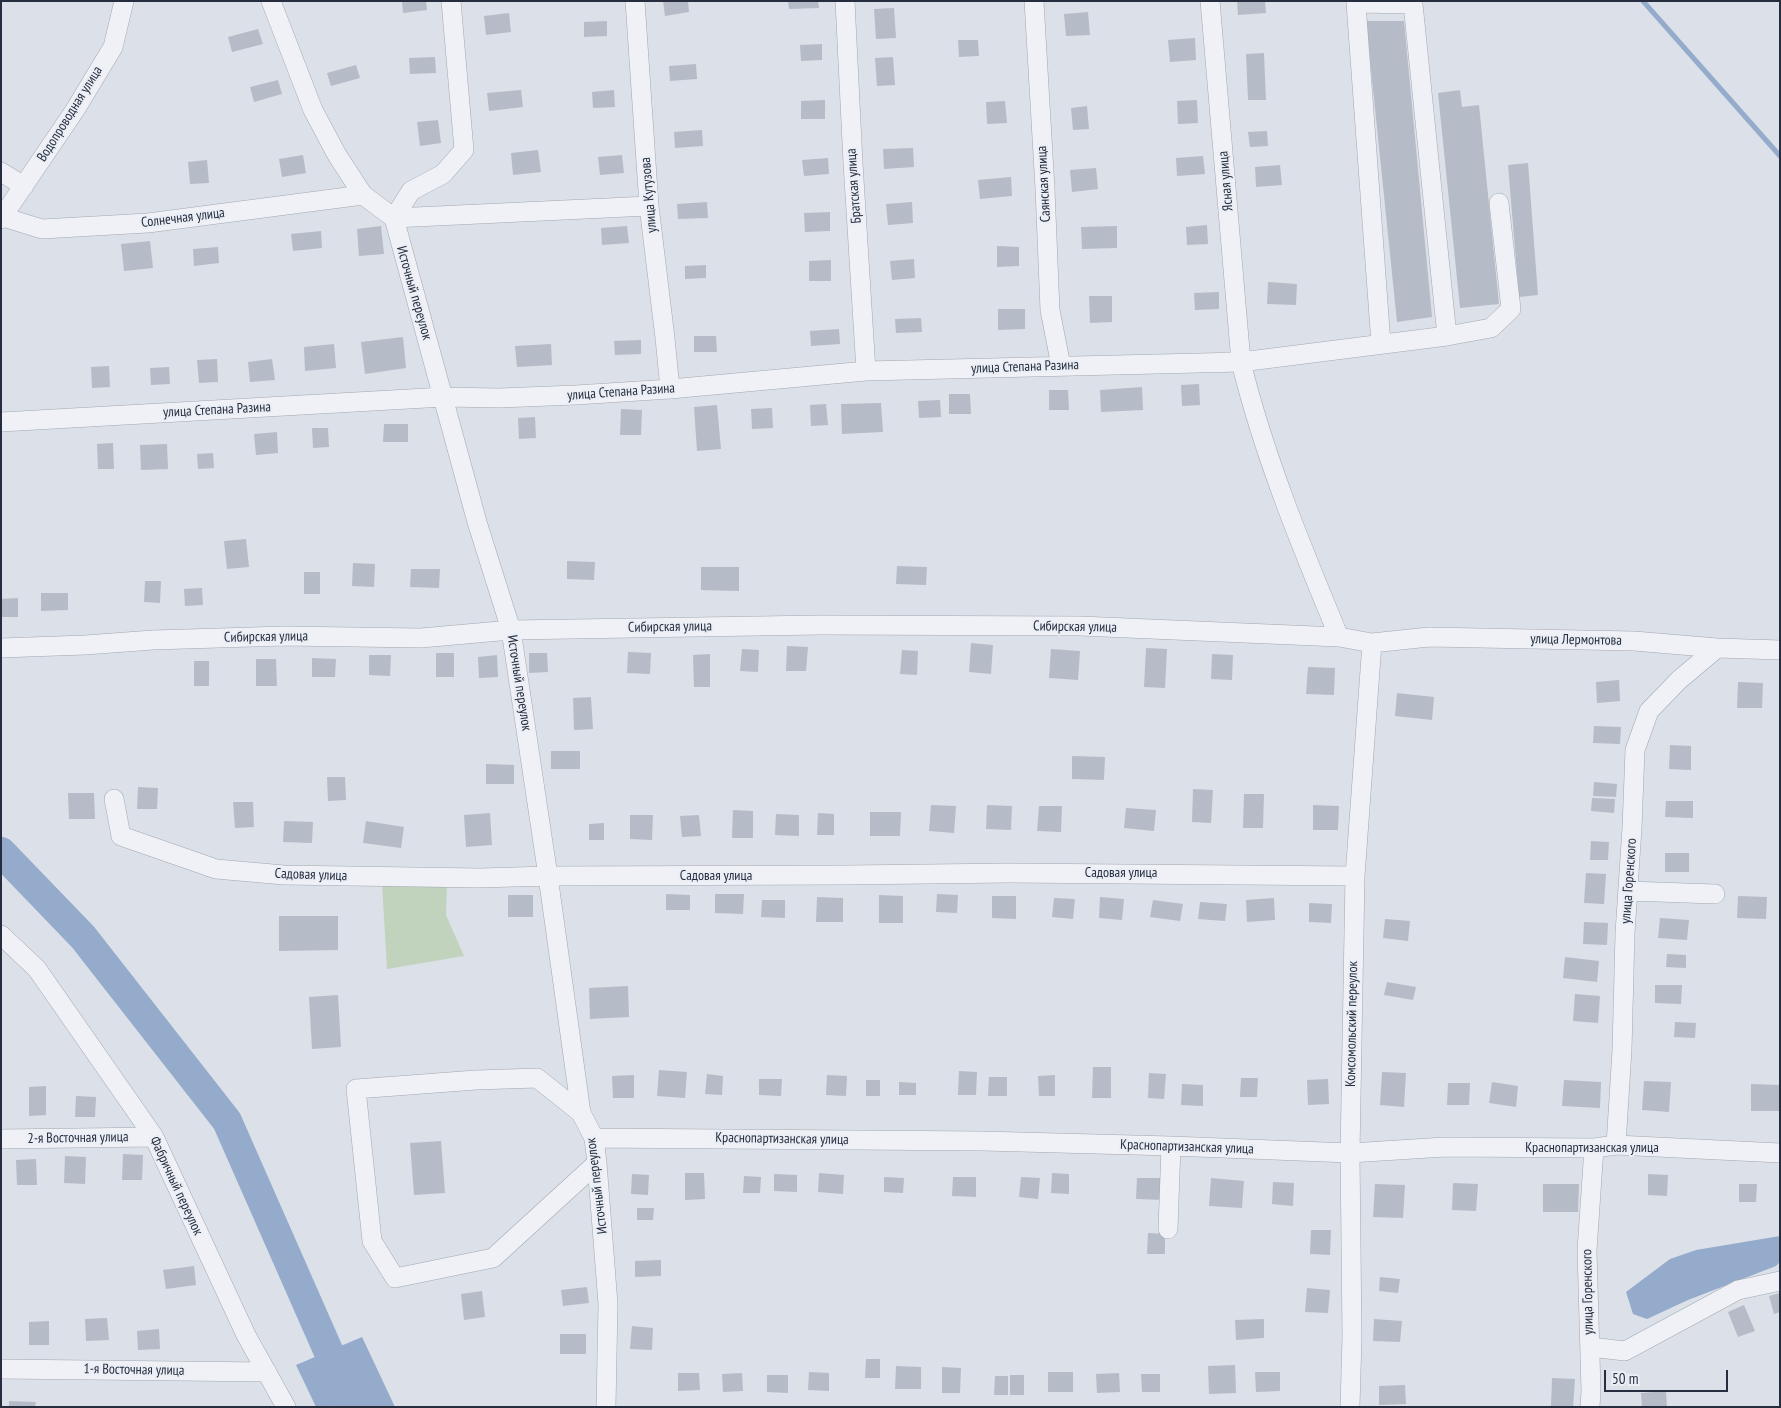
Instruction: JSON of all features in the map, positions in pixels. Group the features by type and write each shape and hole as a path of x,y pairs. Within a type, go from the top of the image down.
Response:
{"street":[{"name":"Водопроводная улица","path":"2,218 75,110 113,46 124,1"},
{"path":"271,1 313,110 337,155 363,196 394,218 648,206"},
{"path":"394,218 411,191 443,174 464,150 451,1"},
{"name":"улица Кутузова","path":"635,1 648,206 670,389"},
{"name":"Братская улица","path":"845,1 852,163 866,371"},
{"name":"Саянская улица","path":"1034,1 1050,310 1061,366"},
{"name":"Ясная улица","path":"1210,1 1241,362 1250,399 1301,546 1340,637"},
{"path":"1381,344 1356,2 1413,4 1447,336"},
{"path":"1,172 24,186"},
{"name":"Солнечная улица","path":"2,218 42,229 148,224 363,196"},
{"name":"улица Степана Разина","path":"1,422 444,397 499,398 670,389 866,371 1241,362 1447,336 1491,328 1511,309 1499,203"},
{"name":"Источный переулок","path":"394,218 478,522 511,630 581,1113 594,1138 608,1304 606,1407"},
{"name":"Сибирская улица","path":"1,648 153,640 285,636 421,638 511,630 820,625 1080,626 1340,637 1372,643"},
{"name":"улица Лермонтова","path":"1372,643 1439,637 1634,641 1717,648 1780,650"},
{"name":"Комсомольский переулок","path":"1350,1407 1352,1327 1350,1153 1355,876 1372,643"},
{"name":"улица Горенского","path":"1616,1146 1622,1050 1625,933 1636,750 1649,711 1679,680 1717,648"},
{"name":"Садовая улица","path":"114,799 120,836 216,869 294,875 480,878 1019,873 1355,876"},
{"path":"1628,891 1715,894"},
{"name":"Фабричный переулок","path":"1,935 37,969 154,1137 246,1336 286,1407"},
{"path":"581,1113 537,1078 476,1080 356,1089 372,1241 395,1278 493,1258 597,1163"},
{"name":"2-я Восточная улица","path":"1,1139 154,1137"},
{"name":"Краснопартизанская улица","path":"594,1138 983,1141 1350,1153 1444,1147 1594,1148 1616,1146 1780,1153"},
{"path":"1168,1229 1171,1146"},
{"name":"улица Горенского","path":"1590,1407 1587,1250 1594,1148"},
{"path":"1590,1347 1625,1352 1738,1290 1780,1281"},
{"name":"1-я Восточная улица","path":"1,1369 267,1372"}],"green space":[{"path":"447,882 446,915 464,956 387,969 382,883"}],"water":[{"path":"1780,1236 1780,1262 1776,1266 1688,1300 1647,1319 1633,1314 1626,1292 1670,1259 1696,1250"},
{"path":"362,1337 395,1407 316,1407 296,1365"}],"building":[{"path":"402,1 426,1 427,10 403,13"},
{"path":"663,1 688,1 689,12 665,16"},
{"path":"788,1 818,1 819,8 789,9"},
{"path":"1237,1 1265,1 1266,13 1238,15"},
{"path":"894,8 896,38 876,39 874,9"},
{"path":"1088,12 1090,35 1066,36 1064,14"},
{"path":"509,13 511,32 486,35 484,16"},
{"path":"607,21 607,36 584,37 584,22"},
{"path":"1366,21 1404,21 1432,317 1397,322"},
{"path":"258,29 263,44 232,52 228,37"},
{"path":"1195,38 1196,60 1170,62 1168,40"},
{"path":"958,40 978,40 979,56 959,57"},
{"path":"822,44 822,60 801,61 800,45"},
{"path":"1264,53 1266,100 1248,100 1246,54"},
{"path":"435,57 436,73 410,74 409,58"},
{"path":"893,57 895,85 877,86 875,58"},
{"path":"696,64 697,79 670,81 669,66"},
{"path":"356,65 360,78 331,86 327,73"},
{"path":"278,80 282,94 254,102 250,87"},
{"path":"521,90 523,107 489,111 487,93"},
{"path":"614,90 615,107 593,108 592,92"},
{"path":"1460,90 1462,107 1479,105 1499,304 1460,308 1438,93"},
{"path":"825,100 825,119 801,119 801,101"},
{"path":"1197,100 1198,123 1178,124 1177,101"},
{"path":"1005,101 1007,123 987,124 986,102"},
{"path":"1087,106 1089,129 1073,130 1071,108"},
{"path":"438,120 441,143 420,146 417,122"},
{"path":"702,130 703,146 675,148 674,132"},
{"path":"1267,131 1268,146 1250,147 1248,132"},
{"path":"913,148 914,167 884,169 883,149"},
{"path":"538,150 541,172 513,175 511,153"},
{"path":"303,155 306,173 282,177 279,159"},
{"path":"622,155 624,173 600,175 598,157"},
{"path":"1203,156 1205,174 1177,176 1176,158"},
{"path":"828,158 829,174 804,176 802,160"},
{"path":"207,160 209,183 190,184 188,162"},
{"path":"1528,163 1538,295 1519,297 1508,165"},
{"path":"1280,165 1282,185 1256,187 1255,167"},
{"path":"1096,168 1098,189 1072,192 1070,170"},
{"path":"1011,177 1012,196 980,199 978,180"},
{"path":"707,202 708,218 678,219 677,204"},
{"path":"912,202 913,223 888,225 886,204"},
{"path":"830,212 830,231 805,232 804,213"},
{"path":"1207,225 1208,244 1187,245 1186,227"},
{"path":"381,226 384,254 359,256 357,229"},
{"path":"627,226 629,243 602,245 601,228"},
{"path":"1117,226 1117,248 1082,249 1081,227"},
{"path":"321,231 322,248 293,251 291,234"},
{"path":"150,241 153,268 124,271 121,244"},
{"path":"997,246 1019,247 1019,266 997,267"},
{"path":"218,247 219,263 194,266 193,249"},
{"path":"914,259 915,278 892,280 890,261"},
{"path":"831,260 831,281 809,281 809,261"},
{"path":"706,265 706,278 685,279 685,266"},
{"path":"1268,282 1297,284 1296,305 1267,304"},
{"path":"1219,292 1219,309 1195,310 1194,293"},
{"path":"1089,296 1112,296 1112,322 1090,323"},
{"path":"998,309 1025,309 1025,329 998,330"},
{"path":"921,318 922,332 896,333 895,319"},
{"path":"839,329 840,344 811,346 810,331"},
{"path":"694,336 716,336 717,352 694,352"},
{"path":"403,337 406,368 365,374 361,342"},
{"path":"641,340 641,354 615,355 614,341"},
{"path":"334,344 336,368 305,371 304,347"},
{"path":"551,344 552,365 517,367 515,346"},
{"path":"217,359 218,382 199,383 197,360"},
{"path":"272,359 275,380 250,382 248,362"},
{"path":"109,366 110,387 92,388 91,367"},
{"path":"169,367 170,384 151,385 150,368"},
{"path":"1199,384 1200,405 1182,406 1181,385"},
{"path":"1142,387 1143,410 1101,412 1100,390"},
{"path":"1049,390 1068,390 1069,410 1049,410"},
{"path":"949,394 970,394 971,414 949,414"},
{"path":"940,400 941,417 919,418 918,401"},
{"path":"881,403 883,432 842,434 841,404"},
{"path":"826,404 828,425 811,426 810,405"},
{"path":"717,405 721,449 697,451 694,407"},
{"path":"772,408 773,428 752,429 751,409"},
{"path":"621,409 642,410 641,435 620,435"},
{"path":"535,417 536,438 519,439 518,418"},
{"path":"384,424 408,424 408,442 383,442"},
{"path":"312,428 328,428 329,447 313,448"},
{"path":"277,432 278,453 256,455 254,434"},
{"path":"113,443 114,469 98,469 97,444"},
{"path":"167,444 168,469 141,470 140,445"},
{"path":"213,453 214,468 198,469 197,454"},
{"path":"246,539 249,567 227,569 224,541"},
{"path":"567,561 595,562 594,580 567,579"},
{"path":"353,563 375,564 374,587 352,586"},
{"path":"897,566 927,567 926,585 896,584"},
{"path":"701,567 739,567 739,591 701,590"},
{"path":"411,569 440,569 439,588 410,587"},
{"path":"304,572 320,572 320,594 304,594"},
{"path":"145,581 161,581 160,603 144,602"},
{"path":"202,588 203,605 185,606 184,589"},
{"path":"41,593 68,593 68,610 41,611"},
{"path":"18,598 18,617 1,617 1,599"},
{"path":"971,643 993,645 991,674 969,672"},
{"path":"787,646 808,647 806,671 786,671"},
{"path":"1146,648 1167,649 1165,688 1144,687"},
{"path":"742,649 759,650 758,672 740,671"},
{"path":"1051,649 1080,651 1078,680 1049,678"},
{"path":"902,650 918,651 917,675 900,674"},
{"path":"628,652 651,653 650,674 627,673"},
{"path":"436,653 454,653 454,677 436,677"},
{"path":"529,653 547,653 548,672 529,673"},
{"path":"710,654 710,687 694,687 693,655"},
{"path":"1212,654 1233,655 1232,680 1211,679"},
{"path":"369,655 391,655 390,676 369,675"},
{"path":"497,655 498,677 479,678 478,657"},
{"path":"312,658 336,659 335,677 312,677"},
{"path":"256,659 276,659 277,686 256,686"},
{"path":"194,661 209,661 209,686 194,686"},
{"path":"1308,667 1335,668 1334,695 1306,694"},
{"path":"1619,680 1620,701 1597,703 1596,682"},
{"path":"1738,682 1763,683 1762,708 1737,708"},
{"path":"1397,693 1434,697 1432,720 1395,716"},
{"path":"591,697 593,729 574,730 573,698"},
{"path":"1594,726 1621,727 1620,744 1593,743"},
{"path":"1670,745 1691,746 1691,770 1669,769"},
{"path":"551,751 580,751 580,769 551,769"},
{"path":"1072,756 1105,757 1104,780 1072,779"},
{"path":"486,764 514,765 514,784 486,784"},
{"path":"327,777 345,777 346,800 328,801"},
{"path":"1594,782 1617,784 1616,797 1593,796"},
{"path":"138,787 158,788 157,809 137,809"},
{"path":"1193,789 1213,790 1211,823 1192,822"},
{"path":"68,793 94,793 95,819 69,819"},
{"path":"1244,794 1264,794 1263,828 1243,828"},
{"path":"1592,798 1615,799 1614,813 1591,811"},
{"path":"1666,801 1693,801 1693,818 1665,817"},
{"path":"233,802 253,802 254,827 235,828"},
{"path":"931,805 956,806 954,833 929,831"},
{"path":"987,805 1012,806 1011,830 986,829"},
{"path":"1313,805 1339,806 1338,830 1313,830"},
{"path":"1039,806 1062,806 1061,832 1037,831"},
{"path":"1126,808 1156,810 1154,831 1124,828"},
{"path":"733,810 753,811 753,838 732,838"},
{"path":"870,812 901,812 900,836 870,836"},
{"path":"490,813 492,845 466,847 464,815"},
{"path":"818,813 834,814 834,835 817,835"},
{"path":"776,814 799,815 799,836 775,835"},
{"path":"630,815 653,815 652,840 630,839"},
{"path":"699,815 701,836 682,837 680,816"},
{"path":"284,821 313,822 312,843 283,842"},
{"path":"366,821 404,827 401,848 363,843"},
{"path":"604,823 604,840 589,840 589,824"},
{"path":"1591,841 1609,842 1608,860 1590,860"},
{"path":"1665,853 1689,853 1689,872 1665,872"},
{"path":"1586,873 1606,874 1604,904 1584,903"},
{"path":"666,894 690,895 690,910 666,910"},
{"path":"715,894 744,894 743,914 715,913"},
{"path":"937,894 958,895 957,913 936,912"},
{"path":"508,895 533,895 533,917 508,917"},
{"path":"879,895 903,896 903,923 879,923"},
{"path":"992,896 1016,896 1016,919 992,918"},
{"path":"1738,896 1767,897 1766,919 1737,918"},
{"path":"817,897 843,898 843,922 816,922"},
{"path":"1100,897 1124,899 1122,920 1099,918"},
{"path":"1054,898 1075,899 1073,919 1052,917"},
{"path":"1274,898 1275,920 1247,922 1246,900"},
{"path":"762,900 785,900 785,918 761,917"},
{"path":"1153,900 1183,904 1180,921 1150,917"},
{"path":"1200,902 1227,904 1225,921 1198,919"},
{"path":"1309,903 1332,904 1331,923 1309,922"},
{"path":"279,916 338,916 338,950 279,951"},
{"path":"1660,918 1689,920 1687,940 1658,938"},
{"path":"1385,919 1410,921 1408,941 1383,938"},
{"path":"1584,922 1608,923 1607,945 1583,944"},
{"path":"1667,954 1686,955 1686,968 1666,967"},
{"path":"1565,957 1599,961 1597,982 1563,978"},
{"path":"1387,982 1416,987 1413,1000 1384,995"},
{"path":"1655,985 1682,985 1681,1004 1655,1003"},
{"path":"628,986 629,1017 590,1019 589,988"},
{"path":"1575,994 1600,996 1598,1023 1573,1021"},
{"path":"338,995 341,1047 312,1049 309,997"},
{"path":"1675,1022 1696,1023 1695,1038 1674,1037"},
{"path":"1093,1067 1111,1067 1111,1098 1092,1098"},
{"path":"659,1070 687,1072 685,1098 657,1096"},
{"path":"959,1071 977,1072 976,1095 958,1095"},
{"path":"1382,1072 1406,1073 1404,1107 1380,1105"},
{"path":"1149,1073 1166,1074 1164,1099 1148,1098"},
{"path":"707,1074 723,1076 722,1095 705,1094"},
{"path":"634,1075 634,1098 613,1098 612,1076"},
{"path":"827,1075 847,1076 846,1096 826,1095"},
{"path":"1055,1075 1055,1096 1039,1096 1038,1076"},
{"path":"989,1077 1007,1077 1007,1096 988,1096"},
{"path":"1241,1078 1258,1078 1257,1097 1240,1097"},
{"path":"759,1079 782,1079 781,1096 759,1095"},
{"path":"1328,1079 1329,1104 1308,1105 1307,1080"},
{"path":"866,1080 880,1080 880,1096 866,1096"},
{"path":"1564,1080 1601,1082 1600,1108 1562,1106"},
{"path":"1644,1081 1671,1082 1669,1112 1642,1110"},
{"path":"899,1082 916,1083 916,1095 899,1095"},
{"path":"1492,1082 1518,1086 1516,1107 1489,1103"},
{"path":"1448,1083 1470,1083 1469,1105 1447,1105"},
{"path":"1182,1084 1203,1085 1203,1106 1181,1105"},
{"path":"1751,1084 1779,1085 1779,1111 1751,1111"},
{"path":"46,1086 46,1115 29,1116 29,1087"},
{"path":"76,1096 96,1097 95,1117 75,1117"},
{"path":"441,1141 445,1193 414,1195 410,1143"},
{"path":"123,1154 143,1155 142,1180 122,1180"},
{"path":"65,1156 86,1157 85,1184 64,1183"},
{"path":"36,1159 37,1185 17,1185 16,1160"},
{"path":"685,1173 704,1173 705,1199 685,1200"},
{"path":"819,1173 844,1175 843,1194 818,1192"},
{"path":"1052,1173 1069,1174 1069,1194 1051,1193"},
{"path":"632,1174 649,1175 648,1195 631,1194"},
{"path":"774,1174 797,1175 797,1192 774,1191"},
{"path":"1648,1174 1668,1175 1667,1196 1648,1195"},
{"path":"744,1176 761,1177 760,1193 743,1193"},
{"path":"884,1177 904,1178 903,1193 884,1192"},
{"path":"953,1177 976,1177 976,1197 952,1196"},
{"path":"1021,1177 1040,1178 1038,1199 1019,1197"},
{"path":"1137,1178 1165,1178 1165,1200 1136,1199"},
{"path":"1211,1178 1244,1181 1242,1208 1209,1206"},
{"path":"1273,1182 1294,1183 1293,1206 1272,1204"},
{"path":"1453,1183 1478,1184 1476,1211 1452,1210"},
{"path":"1375,1184 1405,1185 1403,1218 1373,1217"},
{"path":"1543,1184 1579,1184 1578,1212 1543,1212"},
{"path":"1739,1184 1757,1184 1756,1202 1739,1202"},
{"path":"637,1208 654,1208 653,1220 637,1220"},
{"path":"1311,1230 1331,1230 1330,1255 1310,1254"},
{"path":"1148,1233 1165,1234 1165,1254 1147,1254"},
{"path":"661,1260 661,1276 635,1277 635,1261"},
{"path":"194,1266 196,1285 166,1289 163,1270"},
{"path":"1380,1277 1400,1279 1398,1293 1379,1291"},
{"path":"587,1287 589,1303 563,1306 561,1290"},
{"path":"1307,1288 1330,1290 1328,1313 1305,1312"},
{"path":"482,1291 485,1317 464,1320 461,1294"},
{"path":"1780,1293 1780,1312 1774,1314 1769,1296"},
{"path":"1744,1305 1755,1331 1738,1337 1728,1312"},
{"path":"107,1318 109,1340 86,1341 85,1319"},
{"path":"1264,1319 1264,1338 1236,1340 1235,1320"},
{"path":"1374,1319 1402,1321 1400,1342 1373,1341"},
{"path":"49,1321 49,1345 29,1345 29,1322"},
{"path":"632,1326 653,1328 652,1350 630,1349"},
{"path":"159,1329 160,1349 138,1350 137,1331"},
{"path":"560,1334 586,1334 586,1354 560,1354"},
{"path":"866,1359 880,1359 880,1378 865,1378"},
{"path":"1235,1365 1236,1393 1209,1394 1208,1366"},
{"path":"896,1366 921,1367 921,1389 895,1389"},
{"path":"942,1367 961,1368 960,1393 942,1393"},
{"path":"809,1372 829,1373 829,1391 808,1390"},
{"path":"1048,1372 1073,1372 1073,1392 1048,1392"},
{"path":"1255,1372 1280,1372 1280,1391 1256,1392"},
{"path":"678,1373 699,1373 700,1390 678,1391"},
{"path":"742,1373 743,1391 723,1392 722,1374"},
{"path":"1119,1373 1120,1392 1097,1393 1096,1374"},
{"path":"1141,1374 1160,1374 1160,1392 1142,1392"},
{"path":"767,1375 788,1375 788,1393 767,1392"},
{"path":"1010,1375 1024,1375 1024,1395 1010,1395"},
{"path":"995,1376 1008,1376 1008,1395 994,1395"},
{"path":"1552,1378 1575,1379 1573,1407 1551,1406"},
{"path":"1405,1385 1406,1404 1379,1405 1379,1386"},
{"path":"1666,1391 1667,1407 1642,1407 1641,1393"},
{"path":"9,1401 36,1402 35,1407 9,1407"}],"waterway":[{"path":"1643,1 1780,156"},
{"path":"1,852 83,937 227,1121 353,1407"}]}
